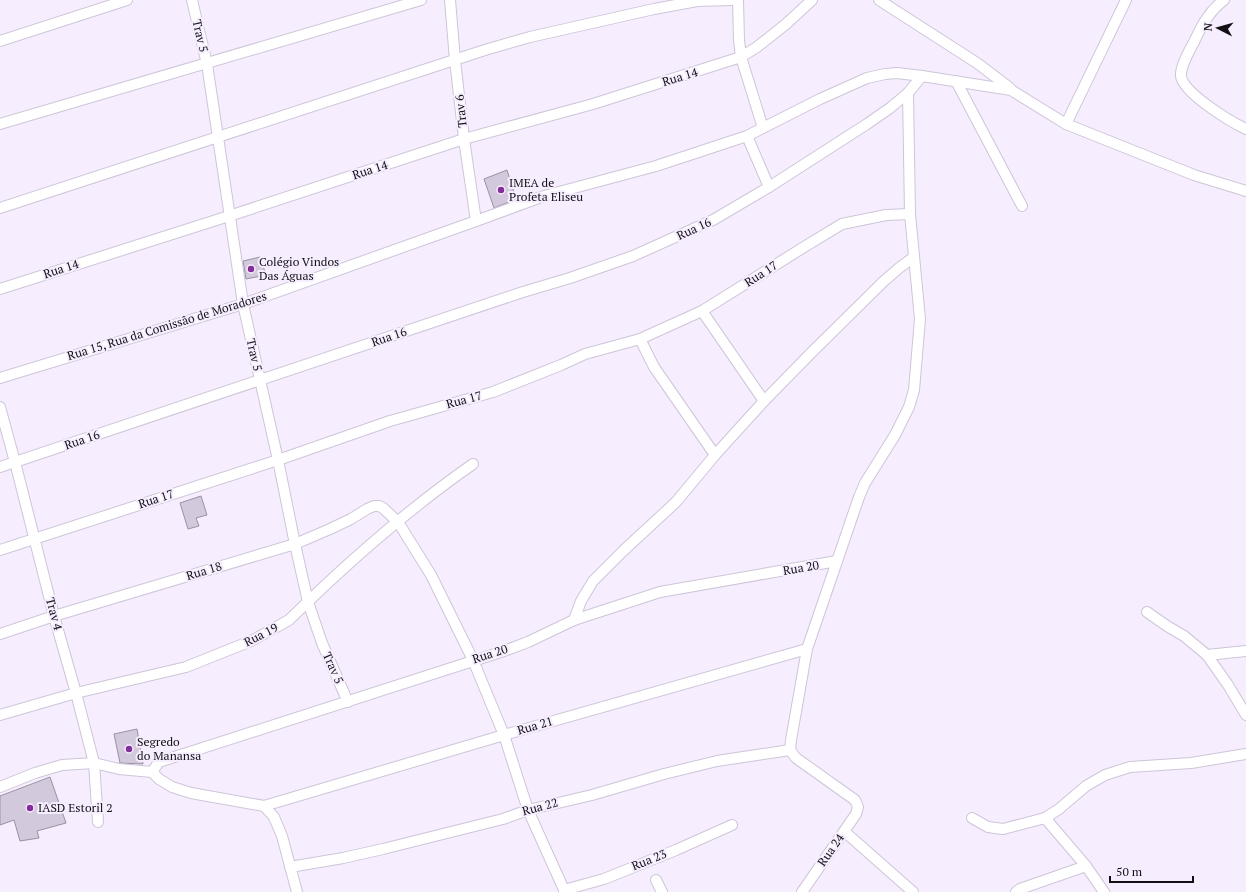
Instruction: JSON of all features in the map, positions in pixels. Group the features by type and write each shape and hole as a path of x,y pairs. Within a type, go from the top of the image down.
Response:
{"street":[{"path":"0,41 128,0"},
{"name":"Trav 5","path":"192,0 207,64 242,304 278,460 295,544 308,602 322,643 348,702"},
{"path":"0,124 421,0"},
{"name":"Trav 6","path":"450,0 464,139 476,221"},
{"path":"0,208 218,136 488,49 530,37 654,8 697,1 731,0"},
{"path":"738,0 741,58 763,128"},
{"name":"Rua 14","path":"0,289 464,139 593,104 741,58 786,24 812,0"},
{"path":"879,0 977,63 1011,90 1066,124 1194,175 1246,191"},
{"path":"1066,124 1126,0"},
{"path":"1224,0 1201,26 1184,64 1181,76 1186,88 1201,101 1246,129"},
{"name":"Rua 15, Rua da Comissão de Moradores","path":"0,378 242,304 544,196 656,166 747,136 820,99 867,78 897,73 1011,90"},
{"name":"Rua 16","path":"0,467 633,256 714,220 769,186 890,108 908,93 922,76"},
{"path":"956,81 1022,206"},
{"path":"790,750 790,740 807,649 859,497 865,483 900,425 909,407 914,390 920,319 910,214 908,93"},
{"path":"747,136 769,186"},
{"name":"Rua 17","path":"0,550 278,460 390,421 493,392 585,354 640,339 702,311 804,246 842,224 886,215 910,214"},
{"path":"574,620 581,601 592,581 676,502 715,455 764,402 884,281 898,268 914,257"},
{"path":"702,311 764,402"},
{"path":"640,339 654,367 715,455"},
{"name":"Trav 4","path":"0,407 94,764 98,822"},
{"name":"Rua 19","path":"0,715 76,693 186,667 251,641 276,628 289,620 369,545 445,484 473,464"},
{"name":"Rua 18","path":"0,634 54,616 295,544 351,519 367,508 379,506 398,522 431,575 473,660 504,735 528,810 564,891"},
{"name":"Rua 20","path":"152,772 159,762 504,651 528,642 574,620 660,592 837,561"},
{"path":"1147,612 1184,636 1207,655 1228,685 1246,715"},
{"name":"Rua 21","path":"264,806 504,735 807,649"},
{"path":"1207,655 1246,651"},
{"name":"Rua 24","path":"790,750 796,758 855,800 858,807 856,814 845,832 802,892"},
{"name":"Rua 22","path":"290,867 343,858 383,849 503,819 528,810 592,795 664,774 717,761 790,750"},
{"path":"972,818 988,827 1003,829 1045,818 1059,809 1086,786 1105,775 1130,767 1191,763 1246,754"},
{"path":"0,787 35,773 62,765 94,764 119,769 152,772 172,788 190,793 264,806 274,817 282,836 297,892"},
{"path":"1045,818 1086,866 1104,892"},
{"name":"Rua 23","path":"564,891 604,879 676,850 732,824"},
{"path":"845,832 913,892"},
{"path":"1016,892 1086,866"},
{"path":"656,880 662,892"}],"building":[{"name":"IMEA de Profeta Eliseu","path":"507,170 516,199 494,208 484,179"},
{"name":"Colégio Vindos Das Águas","path":"260,257 266,275 246,279 243,261"},
{"path":"201,496 207,515 196,518 199,526 188,529 180,503"},
{"name":"Segredo do Manansa","path":"137,729 143,764 120,763 114,734"},
{"name":"IASD Estoril 2","path":"50,777 66,823 37,831 39,838 20,841 14,820 0,825 0,796"}],"place":[{"name":"IMEA de Profeta Eliseu","path":"501,190"},
{"name":"Colégio Vindos Das Águas","path":"251,269"},
{"name":"Segredo do Manansa","path":"129,749"},
{"name":"IASD Estoril 2","path":"30,808"}]}
